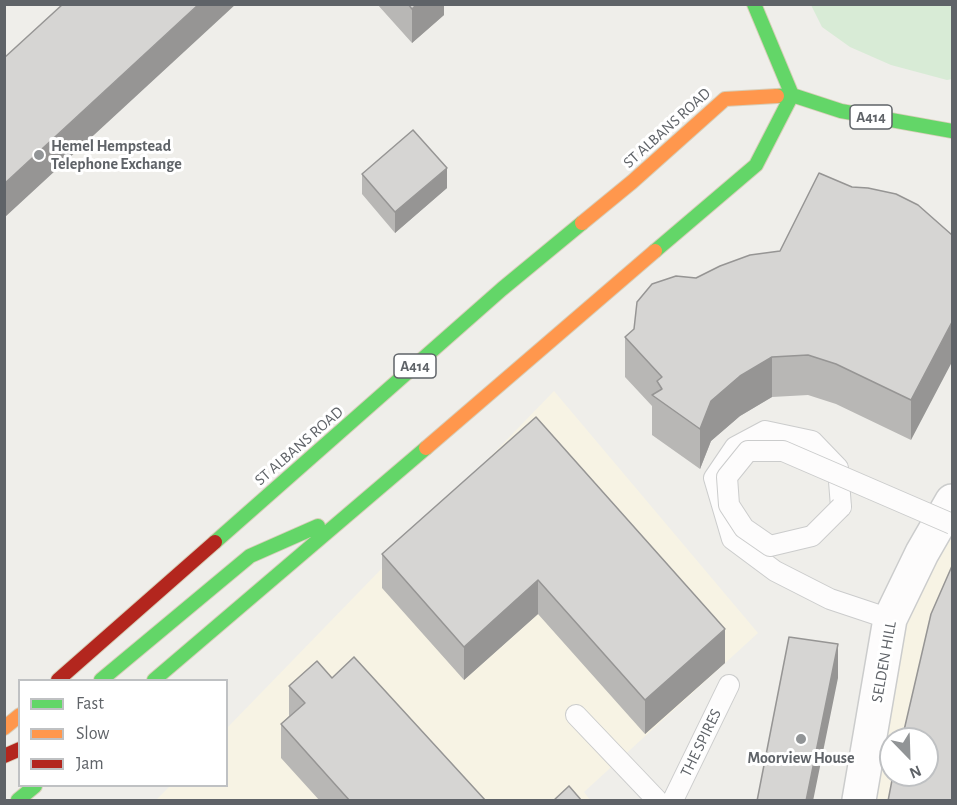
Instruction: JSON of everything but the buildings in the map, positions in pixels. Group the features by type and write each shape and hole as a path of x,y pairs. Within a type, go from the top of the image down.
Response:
{"main road":[{"path":"156,679 756,165 792,95 754,4"},
{"name":"A414","path":"792,95 841,111 952,131"},
{"name":"ST ALBANS ROAD","path":"60,679 502,289 632,182 725,99 792,95"},
{"path":"103,679 250,556 353,510"},
{"path":"4,728 18,717"},
{"path":"4,756 18,750"},
{"path":"18,801 34,787"}],"street":[{"name":"SELDEN HILL","path":"859,801 890,619 922,553 952,501"}],"lane":[{"path":"890,619 830,599 775,571 732,539 714,478 735,447 765,431 812,441 838,468 839,478 840,497 841,507 812,536 770,546 744,528 729,505 727,477 747,451 783,451 836,474 847,478 952,524"},
{"name":"THE SPIRES","path":"673,801 729,685"},
{"path":"576,715 657,801"}],"shaded area":[{"path":"554,391 758,633 584,792 590,800 156,800 169,787 228,787 228,727"},
{"path":"952,508 952,800 859,800 890,619"}],"green space":[{"path":"811,5 952,5 952,79 947,80 891,65 850,47 822,27"}],"traffic: fast":[{"path":"754,4 792,95"},
{"path":"777,96 792,95 841,111 952,131"},
{"path":"655,251 756,165 792,95"},
{"path":"215,542 502,289 582,223"},
{"path":"155,679 426,448"},
{"path":"102,679 250,556 318,526"},
{"path":"18,800 34,787"}],"traffic: slow":[{"path":"582,223 725,99 777,96"},
{"path":"426,448 655,251"},
{"path":"4,728 18,717"}],"traffic: jam":[{"path":"59,679 215,542"},
{"path":"4,756 18,750"}],"place":[{"name":"Hemel Hempstead Telephone Exchange","path":"39,155"},
{"name":"Moorview House","path":"801,739"}]}
